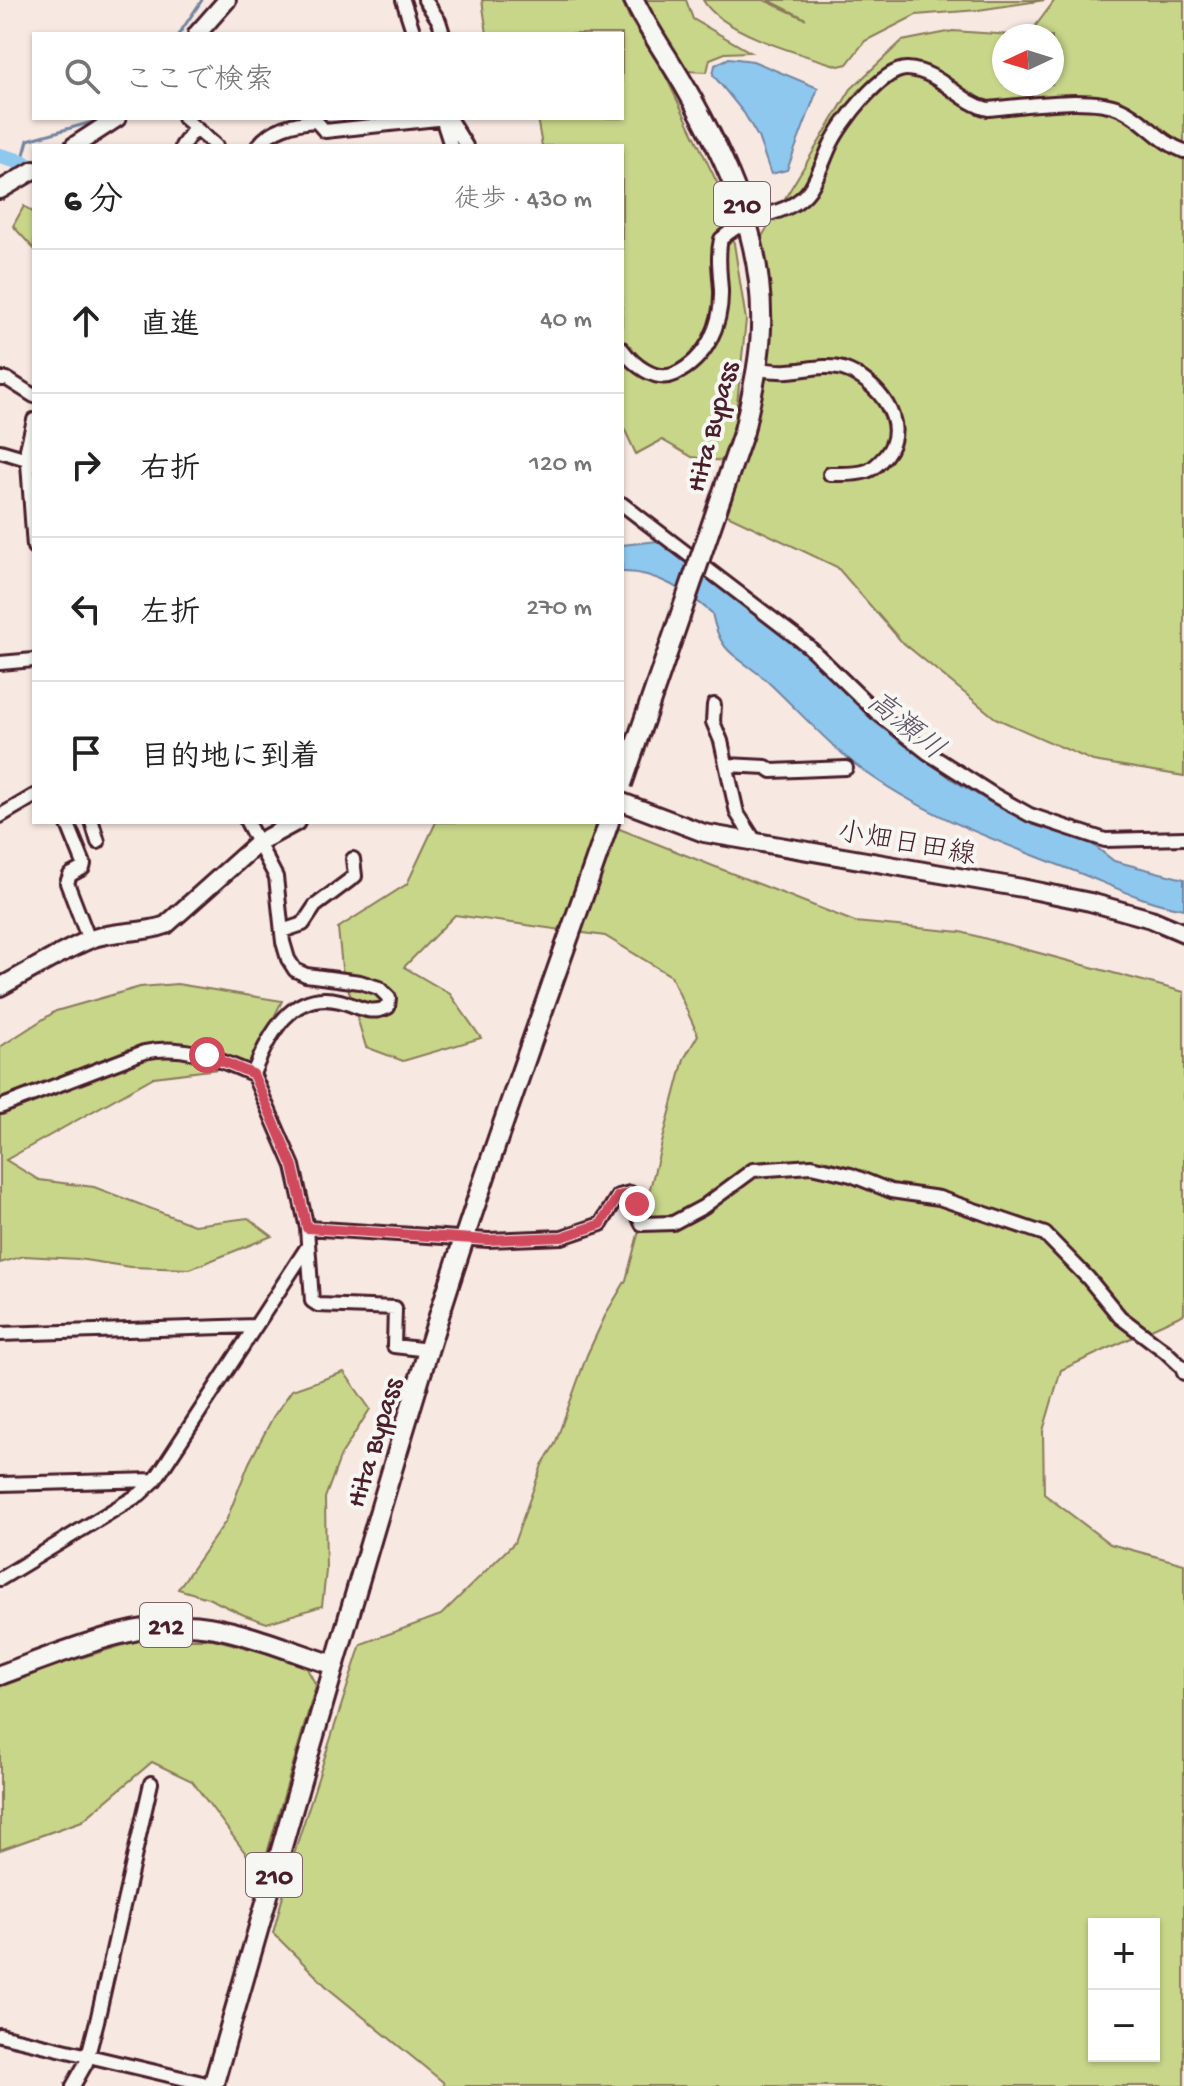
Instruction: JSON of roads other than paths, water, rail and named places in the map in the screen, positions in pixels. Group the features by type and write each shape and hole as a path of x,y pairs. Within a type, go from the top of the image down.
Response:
{"highway":[{"name":"Hita Bypass","path":"624,778 744,431 757,369 761,327 755,253 748,221 715,141 634,0"},
{"name":"Hita Bypass","path":"214,2086 334,1665 429,1350 608,824"},
{"name":"212","path":"0,1675 136,1630 180,1624 210,1627 334,1665"}],"main road":[{"path":"199,32 227,0"},
{"path":"77,144 114,120"},
{"path":"0,190 32,171"},
{"name":"小畑日田線","path":"624,803 704,833 1090,902 1151,919 1184,933"},
{"path":"2,980 89,940 166,925 259,842 292,824"}],"street":[{"path":"403,0 413,32"},
{"path":"425,0 442,32"},
{"path":"624,351 642,369 656,375 670,376 696,360 707,346 720,306 718,250 721,239 748,221 782,210 803,197 821,171 832,142 857,107 881,80 901,69 937,77 977,107 988,109 1056,103 1122,109 1156,135 1184,151"},
{"path":"186,120 214,144"},
{"path":"259,144 266,135 312,120"},
{"path":"318,120 325,131 427,120"},
{"path":"445,120 451,144"},
{"path":"446,120 464,144"},
{"path":"183,144 195,128"},
{"path":"757,369 783,372 824,367 843,369 875,389 885,403 895,427 894,443 889,451 869,471 830,474"},
{"path":"0,379 7,379 32,395"},
{"path":"32,428 27,449 32,484"},
{"path":"0,451 27,459"},
{"path":"624,506 808,646 877,713 928,753 994,795 1030,815 1105,840 1184,838"},
{"path":"0,663 32,660"},
{"path":"714,705 713,722 721,741 737,813 755,841"},
{"path":"727,765 766,767 772,771 846,768"},
{"path":"0,816 32,797"},
{"path":"68,824 84,864 83,868 70,875 67,883 89,940"},
{"path":"93,824 98,842"},
{"path":"248,824 276,877 282,931 288,959 295,970 306,975 348,980 379,988 389,998 388,1007 379,1011 367,1011 339,1001 309,1002 289,1012 275,1028 253,1074"},
{"path":"282,931 303,924 315,906 355,876 353,859"},
{"path":"0,1107 144,1052 163,1048 207,1055 253,1074 293,1166 307,1228 312,1301 318,1305 395,1308 394,1346 429,1350"},
{"path":"307,1228 488,1240 562,1237 601,1224 618,1196 630,1193 637,1204 637,1216 642,1224 673,1223 703,1207 753,1170 812,1166 851,1175 891,1191 939,1198 1045,1234 1088,1278 1120,1317 1165,1351 1182,1367 1184,1373"},
{"path":"0,1579 140,1494 155,1480 308,1246"},
{"path":"0,1334 255,1326"},
{"path":"0,1484 155,1480"},
{"path":"73,2086 87,2057 151,1783"},
{"path":"0,2035 214,2086"}],"water":[{"path":"729,58 753,61 818,88 787,170 771,174 758,137 744,113 713,75 715,65"},
{"path":"658,541 778,628 902,741 953,780 1007,812 1092,844 1114,861 1184,879 1184,909 1139,897 986,836 932,812 880,782 844,755 767,681 725,647 712,613 670,584 647,575 624,572 624,545"}],"waterway":[{"path":"180,32 202,0"},
{"path":"22,162 28,140 99,120"},
{"name":"高瀬川","path":"0,156 22,162 32,170"}]}
